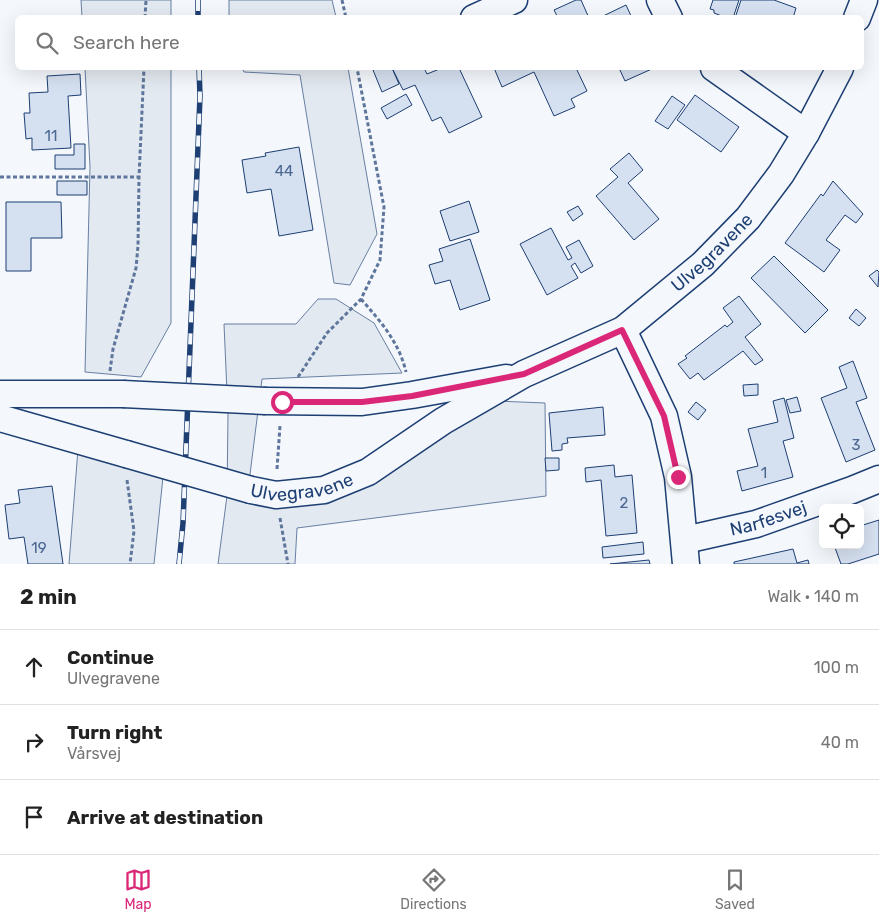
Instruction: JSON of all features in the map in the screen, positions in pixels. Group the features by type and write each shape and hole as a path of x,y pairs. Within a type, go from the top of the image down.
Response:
{"street":[{"path":"481,15 514,0"},
{"path":"660,0 668,15"},
{"path":"859,15 864,0"},
{"path":"717,70 806,133"},
{"name":"Ulvegravene","path":"0,418 263,492 324,490 368,472 443,421 524,374 622,330 703,264 748,218 781,174 806,133 839,70"},
{"path":"622,330 664,416 678,477 685,552"},
{"name":"Ulvegravene","path":"0,394 122,394 274,402 362,402 412,396 524,374"},
{"name":"Narfesvej","path":"685,552 879,479"}],"path":[{"path":"145,15 146,0"},
{"path":"342,0 345,15"},
{"path":"122,394 110,376 111,361 136,268 144,70"},
{"path":"288,564 263,492 274,402 327,333 361,299 380,260 384,207 357,70"},
{"path":"0,177 139,177"},
{"path":"361,299 386,327 403,360 412,396"},
{"path":"126,454 134,531 130,564"}],"shaded area":[{"path":"81,0 171,0 171,15 82,15"},
{"path":"229,0 332,0 336,15 229,15"},
{"path":"85,70 171,70 171,323 141,377 85,372 90,167"},
{"path":"243,70 348,70 377,234 350,285 334,283 300,75 244,72"},
{"path":"318,299 336,299 374,323 402,373 262,379 247,498 289,505 496,401 545,403 546,496 297,528 295,564 218,564 227,496 228,415 224,324 296,324"},
{"path":"78,449 163,477 154,564 69,564"}],"building":[{"path":"576,0 581,0 588,15 556,15 554,10"},
{"path":"713,0 739,0 734,15 719,15 710,9"},
{"path":"741,0 774,0 796,8 794,15 736,15"},
{"path":"626,5 631,15 605,15"},
{"path":"373,70 393,70 399,84 382,92"},
{"path":"393,70 425,70 427,74 437,70 460,70 482,117 449,133 441,117 432,121 415,85 403,90"},
{"path":"495,70 577,70 587,91 571,99 575,107 554,116 534,72 502,87"},
{"path":"620,70 650,70 625,81"},
{"path":"80,74 81,95 68,96 71,148 32,150 32,138 26,139 24,113 30,113 29,93 48,92 47,76"},
{"path":"406,94 412,105 387,119 381,108"},
{"path":"695,95 739,127 721,152 677,120"},
{"path":"672,96 685,105 668,129 655,121"},
{"path":"74,144 85,144 85,169 55,169 55,155 74,155"},
{"path":"299,147 313,230 279,236 271,189 247,193 242,160 266,156 265,153"},
{"path":"629,153 643,170 628,183 659,219 634,240 596,196 618,177 610,169"},
{"path":"57,181 87,181 87,195 57,195"},
{"path":"833,181 863,214 856,223 845,215 826,240 840,250 824,272 785,243 821,194 823,196"},
{"path":"469,201 479,232 450,241 440,211"},
{"path":"6,202 61,202 62,238 31,238 31,271 6,271"},
{"path":"578,206 583,214 573,221 567,212"},
{"path":"551,228 568,260 572,258 566,247 579,240 593,266 581,273 575,263 571,266 578,278 547,295 520,244"},
{"path":"470,239 490,300 460,310 450,280 435,284 429,265 443,261 439,249"},
{"path":"774,256 828,310 805,333 751,278"},
{"path":"877,270 879,272 878,287 869,276"},
{"path":"739,296 761,324 745,337 763,360 755,365 743,351 704,380 698,373 690,379 678,364 687,358 685,356 725,325 727,327 733,322 723,308"},
{"path":"856,309 866,318 859,326 849,318"},
{"path":"853,361 867,398 856,402 875,450 846,462 821,398 847,388 839,367"},
{"path":"758,384 758,395 744,396 743,385"},
{"path":"797,397 801,411 790,413 786,400"},
{"path":"784,398 794,438 783,441 793,477 742,491 737,471 758,466 748,429 778,422 773,401"},
{"path":"696,402 706,410 698,420 688,412"},
{"path":"603,407 605,435 567,438 568,443 562,444 562,450 552,451 549,413"},
{"path":"545,458 559,458 559,470 546,471"},
{"path":"614,465 615,477 632,475 637,533 606,536 601,480 586,482 585,468"},
{"path":"52,486 63,564 28,564 24,537 9,539 5,505 20,503 18,490"},
{"path":"879,520 879,554 848,564 841,564 835,549 864,549 864,525"},
{"path":"643,542 644,554 603,558 602,547"},
{"path":"793,549 797,563 808,560 809,564 734,564 734,562"},
{"path":"649,560 650,564 610,564"}],"railway":[{"path":"198,0 198,15"},
{"path":"179,564 183,523 200,96 199,70"}],"route":[{"path":"282,402 362,402 412,396 524,374 622,330 664,416 678,477"}]}
